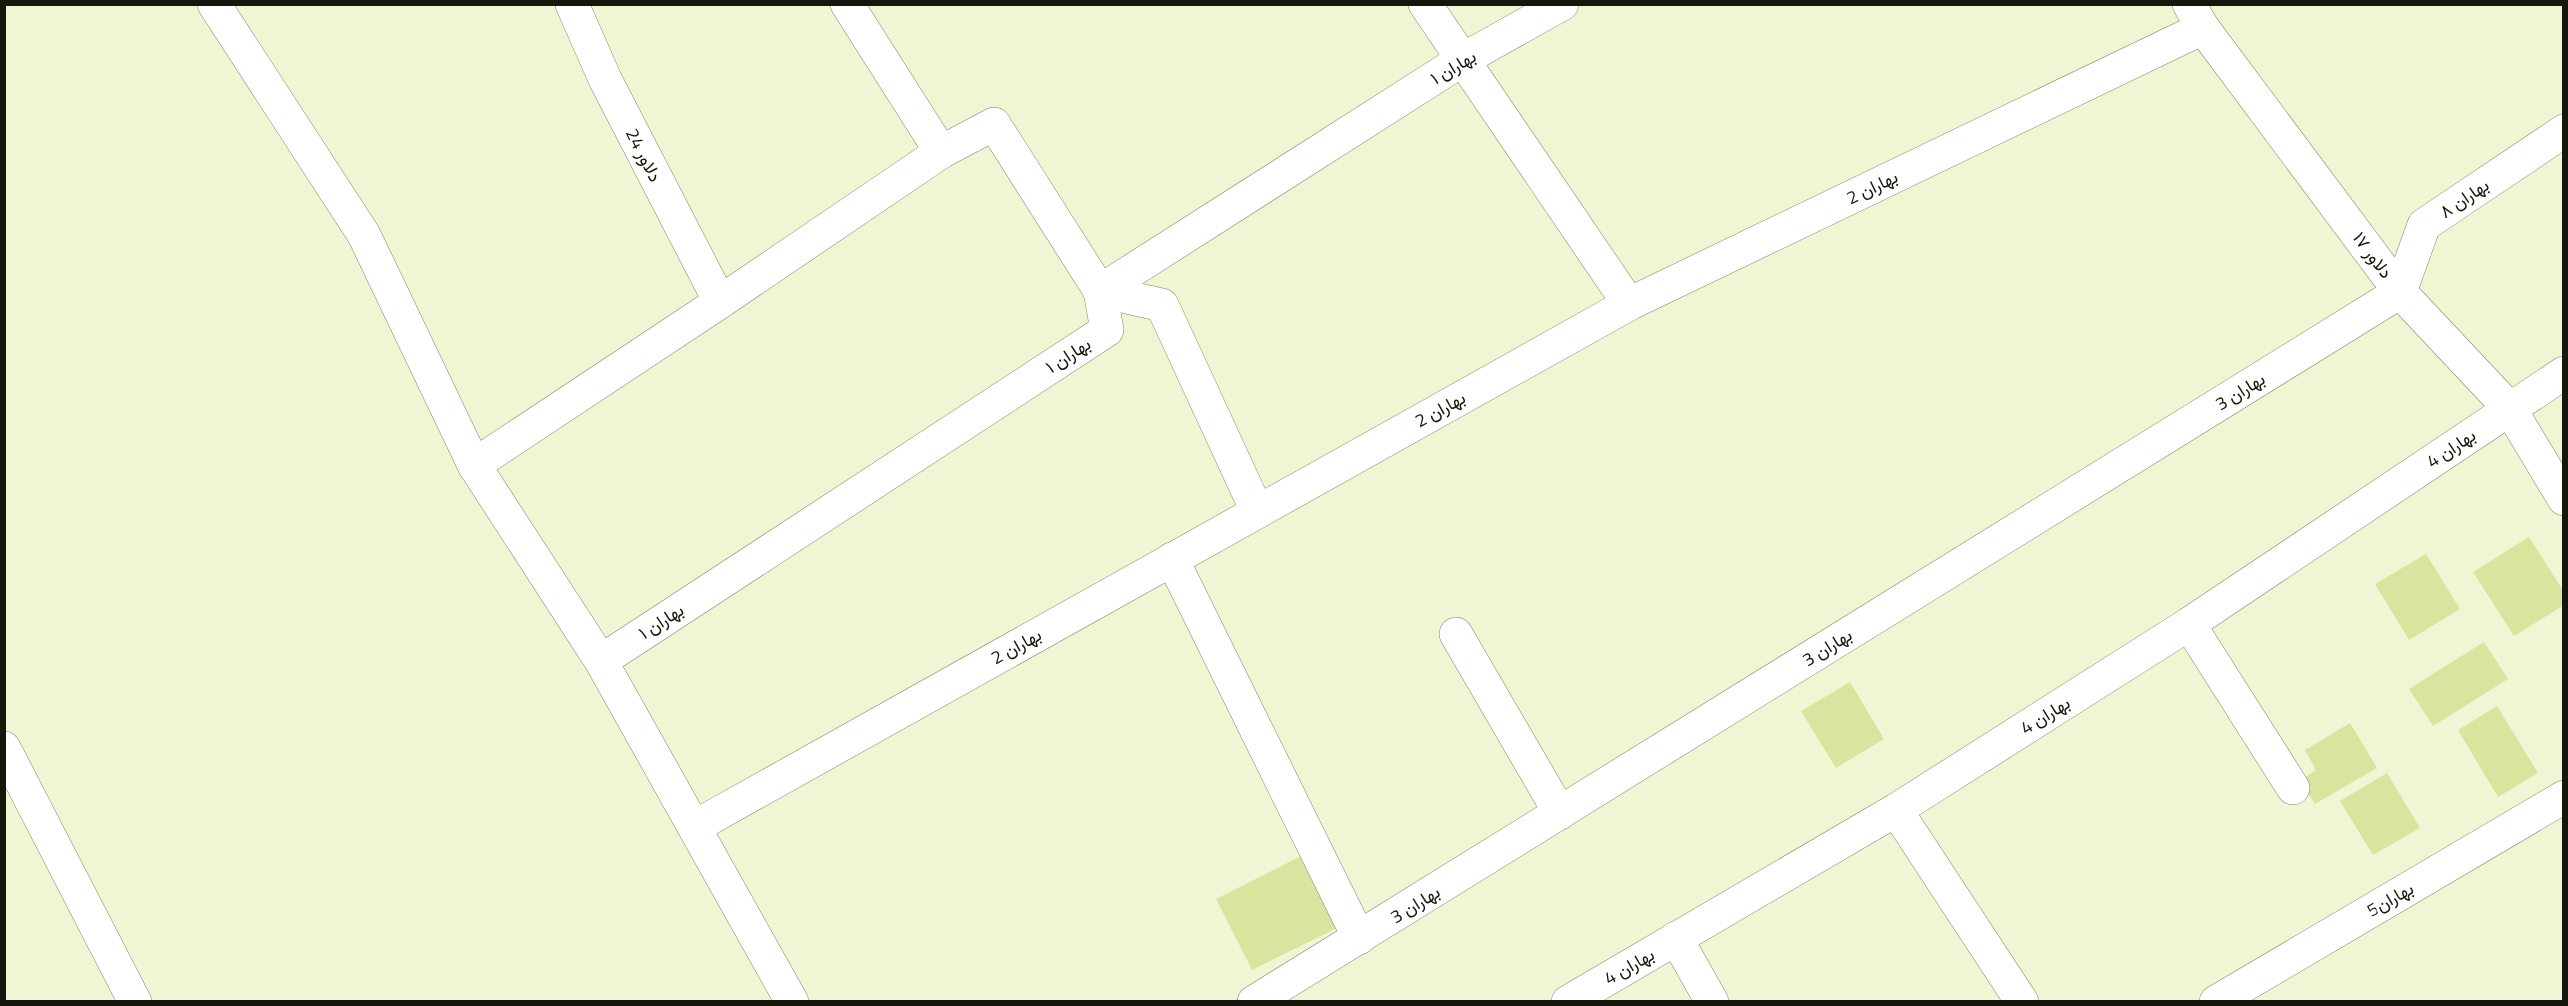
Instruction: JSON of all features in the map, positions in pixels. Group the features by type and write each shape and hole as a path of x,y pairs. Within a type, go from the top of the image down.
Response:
{"street":[{"path":"214,4 364,235 474,465 601,661 696,826 792,1002"},
{"name":"دلاور 24","path":"572,4 605,79 720,302"},
{"path":"847,4 941,152"},
{"path":"1425,4 1629,303"},
{"name":"بهاران ۱","path":"601,661 1107,330 1101,291 1462,60 1562,4"},
{"name":"دلاور ۱۷","path":"2196,16 2400,292 2510,409 2564,499"},
{"name":"بهاران 2","path":"696,826 1629,303 2196,16"},
{"path":"474,465 941,152 994,124 1101,291 1162,306 1257,511"},
{"name":"بهاران ۸","path":"2400,292 2424,225 2564,131"},
{"name":"بهاران 3","path":"1254,1002 2400,292"},
{"name":"بهاران 4","path":"1568,1002 1896,810 2189,624 2564,374"},
{"path":"1172,559 1359,938"},
{"path":"2189,624 2293,788"},
{"path":"1456,634 1560,813"},
{"path":"4,748 135,1002"},
{"name":"بهاران5","path":"2216,1002 2564,797"},
{"path":"1896,810 2022,1002"},
{"path":"1677,938 1712,1002"}],"building":[{"path":"2529,537 2564,592 2564,605 2514,636 2473,572"},
{"path":"2426,554 2460,609 2409,640 2375,584"},
{"path":"2484,642 2508,679 2433,726 2409,689"},
{"path":"1850,682 1884,739 1836,768 1801,711"},
{"path":"2497,706 2538,773 2498,797 2458,730"},
{"path":"2350,723 2377,768 2315,804 2300,780 2316,770 2305,750"},
{"path":"2387,773 2420,828 2373,855 2340,801"},
{"path":"1301,856 1337,928 1252,970 1216,899"}]}
